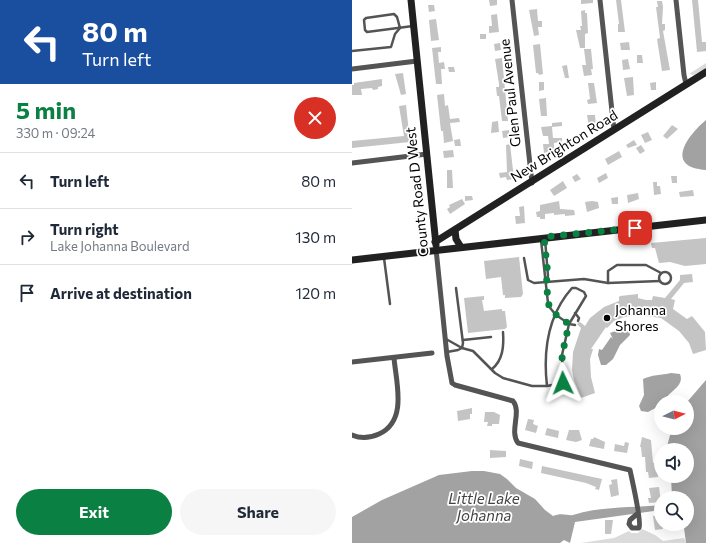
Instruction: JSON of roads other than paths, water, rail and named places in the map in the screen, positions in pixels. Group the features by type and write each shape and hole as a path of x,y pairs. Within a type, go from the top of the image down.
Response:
{"street":[{"name":"County Road D West","path":"411,0 451,381 455,385 513,400 516,407 515,437 518,443 630,470 638,514"},
{"name":"Glen Paul Avenue","path":"512,0 532,183"},
{"path":"600,0 614,130"},
{"path":"676,0 686,84"},
{"path":"352,69 417,61"},
{"name":"New Brighton Road","path":"436,246 455,230 532,183 706,72"},
{"path":"352,163 427,154"},
{"path":"352,260 384,256 436,246 461,247 706,220"},
{"path":"455,230 456,239 461,247"},
{"path":"352,362 432,353"},
{"path":"352,435 363,438 376,436 387,429 395,419 398,400 394,358"}],"lane":[{"path":"400,28 397,17 394,14 366,18 364,20 365,30 367,32 400,28 414,26"},
{"path":"352,51 391,46 395,34 400,28"},
{"path":"542,238 549,306 555,314 569,324 576,325"},
{"path":"384,256 390,304"},
{"path":"524,258 528,280 534,283 584,279 608,283 660,281 666,284 672,279 668,272 661,273 646,265 617,265 608,271 608,283"},
{"path":"660,281 659,276 661,273"},
{"path":"456,288 463,340 462,348"},
{"path":"446,339 462,348 473,351 503,378 532,386 547,386 563,383 562,355 569,324 586,296 584,292 574,288 571,289 555,314 545,357 547,386"},
{"path":"575,313 579,318 578,321"},
{"path":"492,369 499,364 504,345 503,332"},
{"path":"463,340 491,337"},
{"path":"447,352 462,348"}],"water":[{"path":"706,120 706,170 693,168 686,163 683,157 683,150 692,134"},
{"path":"624,328 629,330 630,335 620,345 613,359 606,365 601,365 598,355 599,349 602,350 611,337 613,339 610,333"},
{"path":"671,373 680,374 681,378 678,386 669,395 654,395 654,409 648,412 641,411 639,406 644,395 643,379"},
{"path":"706,380 706,543 686,543 684,531 694,531 694,491 672,491 671,483 694,483 694,443 668,443 670,435 694,435 693,395"},
{"name":"Little Lake Johanna","path":"472,471 484,471 500,474 516,488 535,499 553,516 559,514 573,515 594,510 654,506 654,511 575,522 570,543 564,540 560,543 352,543 352,517 382,500 439,475"}],"place":[{"name":"Johanna Shores","path":"607,318"}]}
